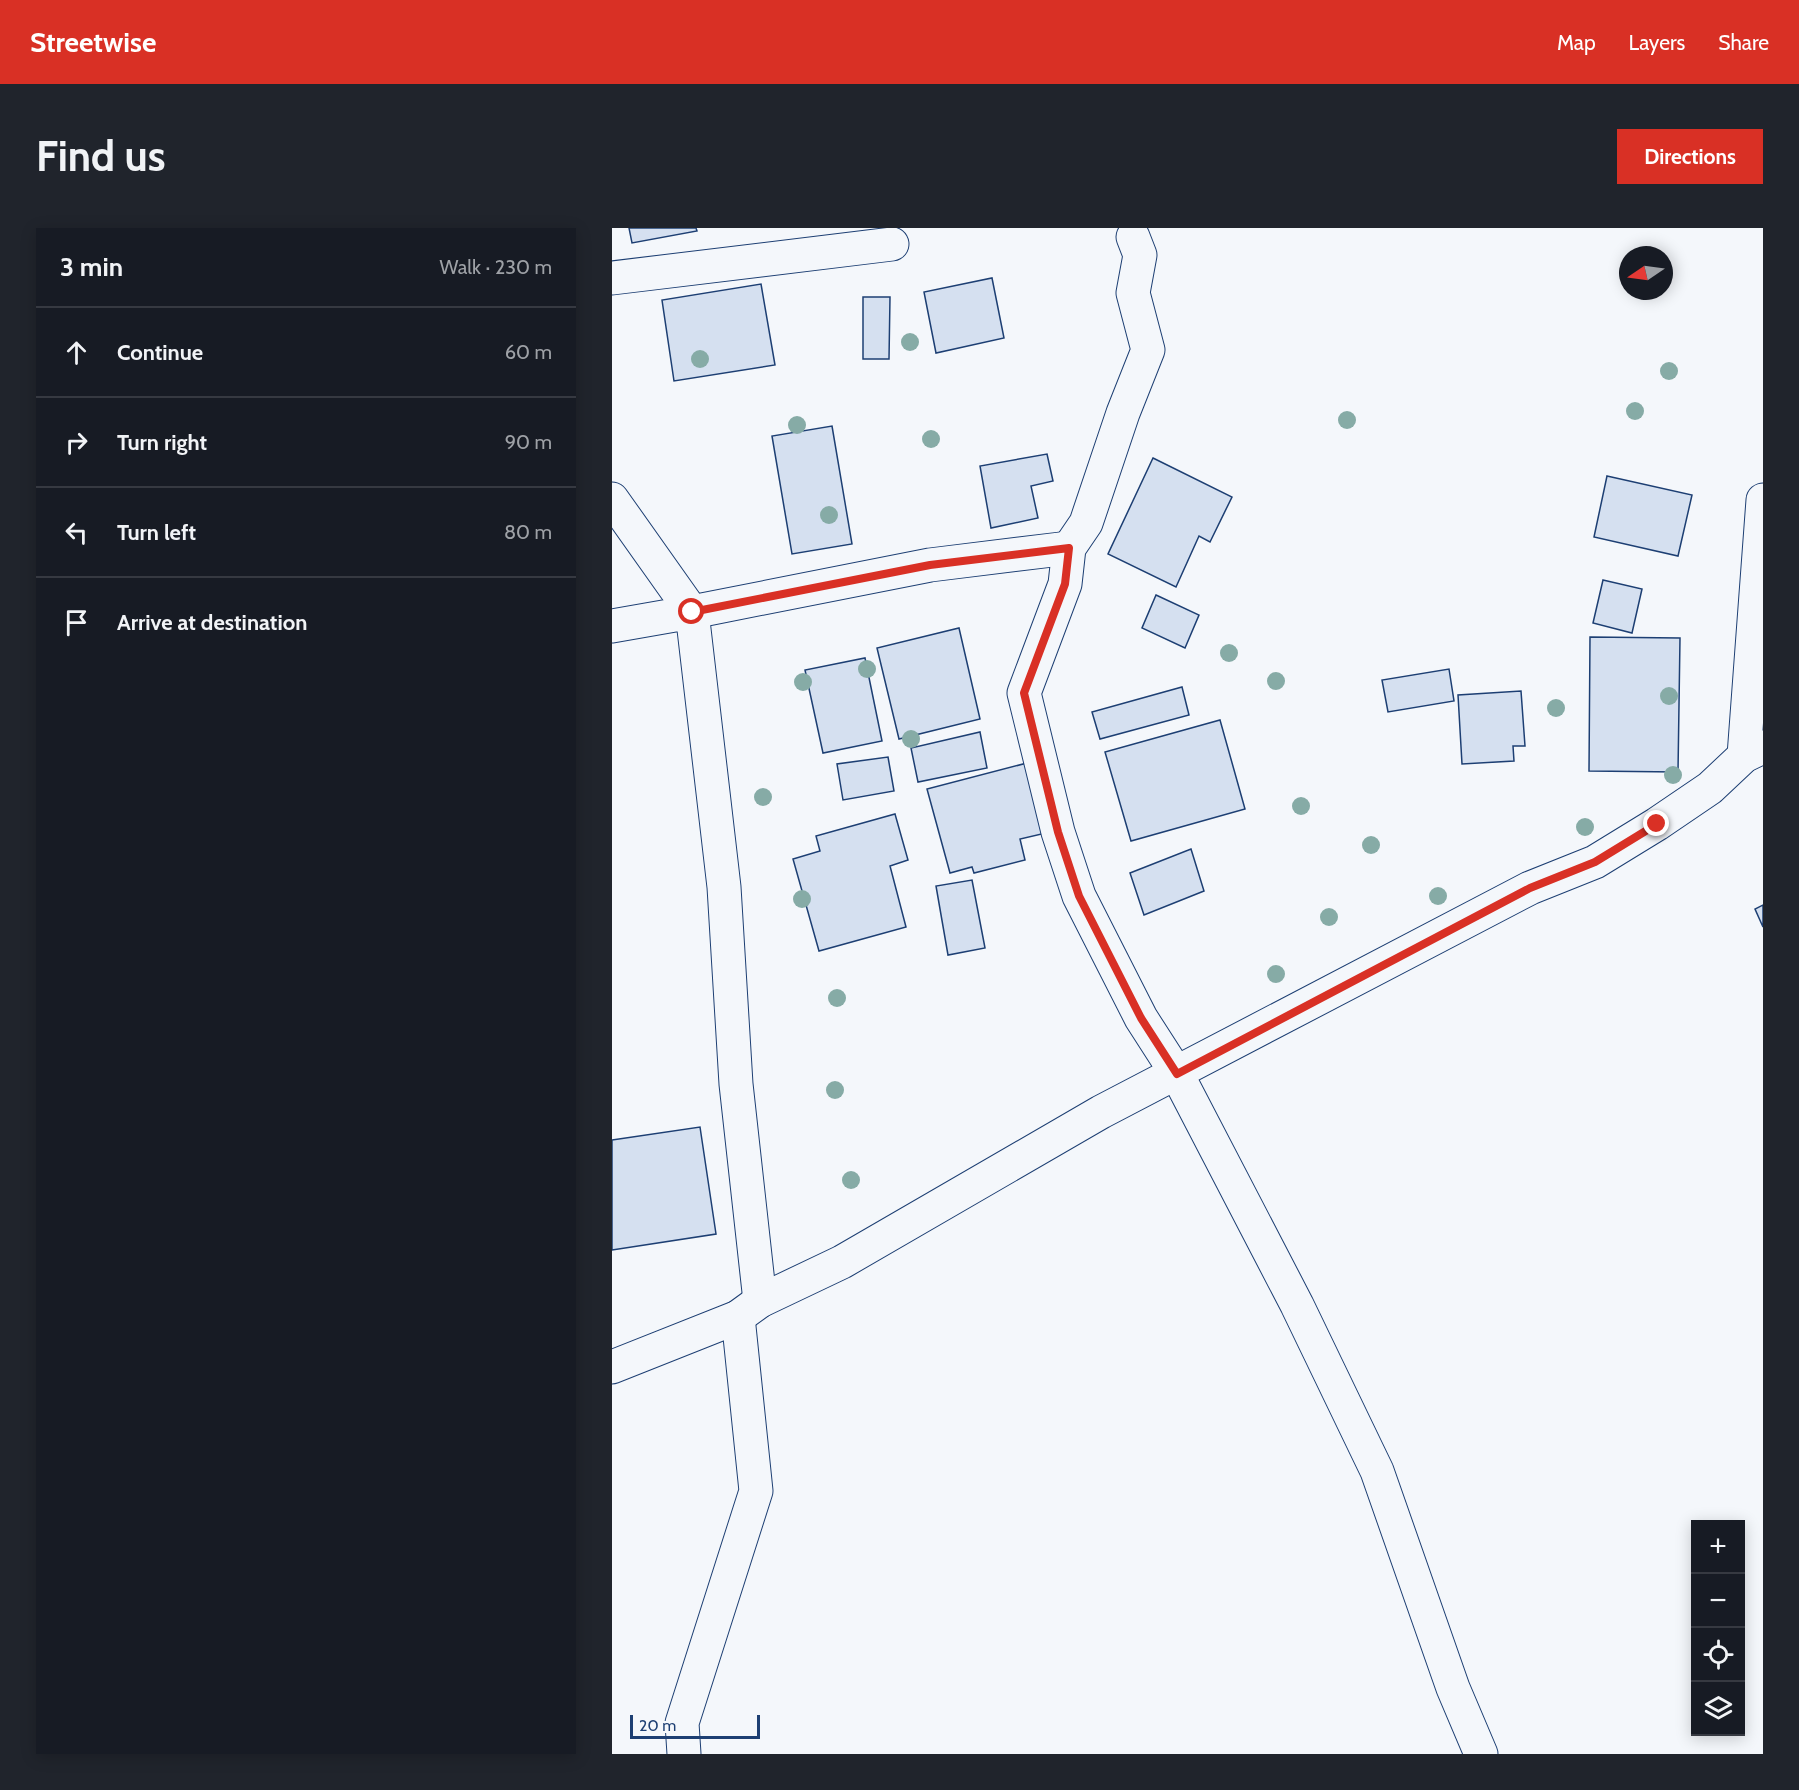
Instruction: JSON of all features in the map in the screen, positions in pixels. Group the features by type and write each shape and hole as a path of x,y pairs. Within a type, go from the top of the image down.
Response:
{"street":[{"path":"1133,237 1140,255 1133,293 1148,350 1123,412 1086,522 1069,548 1065,584 1024,693 1058,832 1079,896 1141,1018 1177,1074 1297,1305 1377,1471 1453,1688 1481,1754"},
{"path":"612,278 892,244"},
{"path":"612,499 692,612 724,887 749,1309 756,1491 682,1723 684,1754"},
{"path":"612,1368 749,1309 842,1262 1101,1112 1530,888 1595,862 1710,788 1753,751 1763,500"},
{"path":"612,626 930,565 1069,548"}],"building":[{"path":"629,228 696,228 697,231 632,243"},
{"path":"992,278 1004,338 936,353 924,292"},
{"path":"761,284 775,365 674,381 662,300"},
{"path":"863,297 890,297 889,359 863,359"},
{"path":"832,426 852,544 792,554 772,436"},
{"path":"1047,454 1053,481 1031,486 1038,518 991,528 980,466"},
{"path":"1153,458 1232,497 1210,542 1199,536 1176,587 1108,554"},
{"path":"1607,476 1692,495 1678,556 1594,537"},
{"path":"1603,580 1642,589 1632,633 1593,623"},
{"path":"1156,595 1199,615 1185,648 1142,628"},
{"path":"959,628 980,719 899,739 877,648"},
{"path":"1590,637 1680,638 1678,772 1589,771"},
{"path":"865,658 882,741 823,753 805,670"},
{"path":"1449,669 1454,701 1388,712 1382,680"},
{"path":"1182,687 1189,715 1100,739 1092,712"},
{"path":"1521,691 1525,746 1513,746 1514,761 1462,764 1458,695"},
{"path":"1220,720 1245,809 1131,841 1105,752"},
{"path":"980,732 987,768 918,782 911,748"},
{"path":"888,757 894,791 843,800 837,764"},
{"path":"1027,763 1046,833 1020,839 1025,860 974,873 972,867 950,873 927,789"},
{"path":"895,814 908,860 890,866 906,927 819,951 793,859 820,851 816,836"},
{"path":"1191,849 1204,891 1144,915 1130,873"},
{"path":"972,880 985,948 948,955 936,886"},
{"path":"1763,905 1763,927 1755,909"},
{"path":"700,1127 716,1234 612,1250 612,1140"}],"route":[{"path":"692,612 930,565 1069,548 1065,584 1024,693 1058,832 1079,896 1141,1018 1177,1074 1530,888 1595,862 1657,824"}]}
